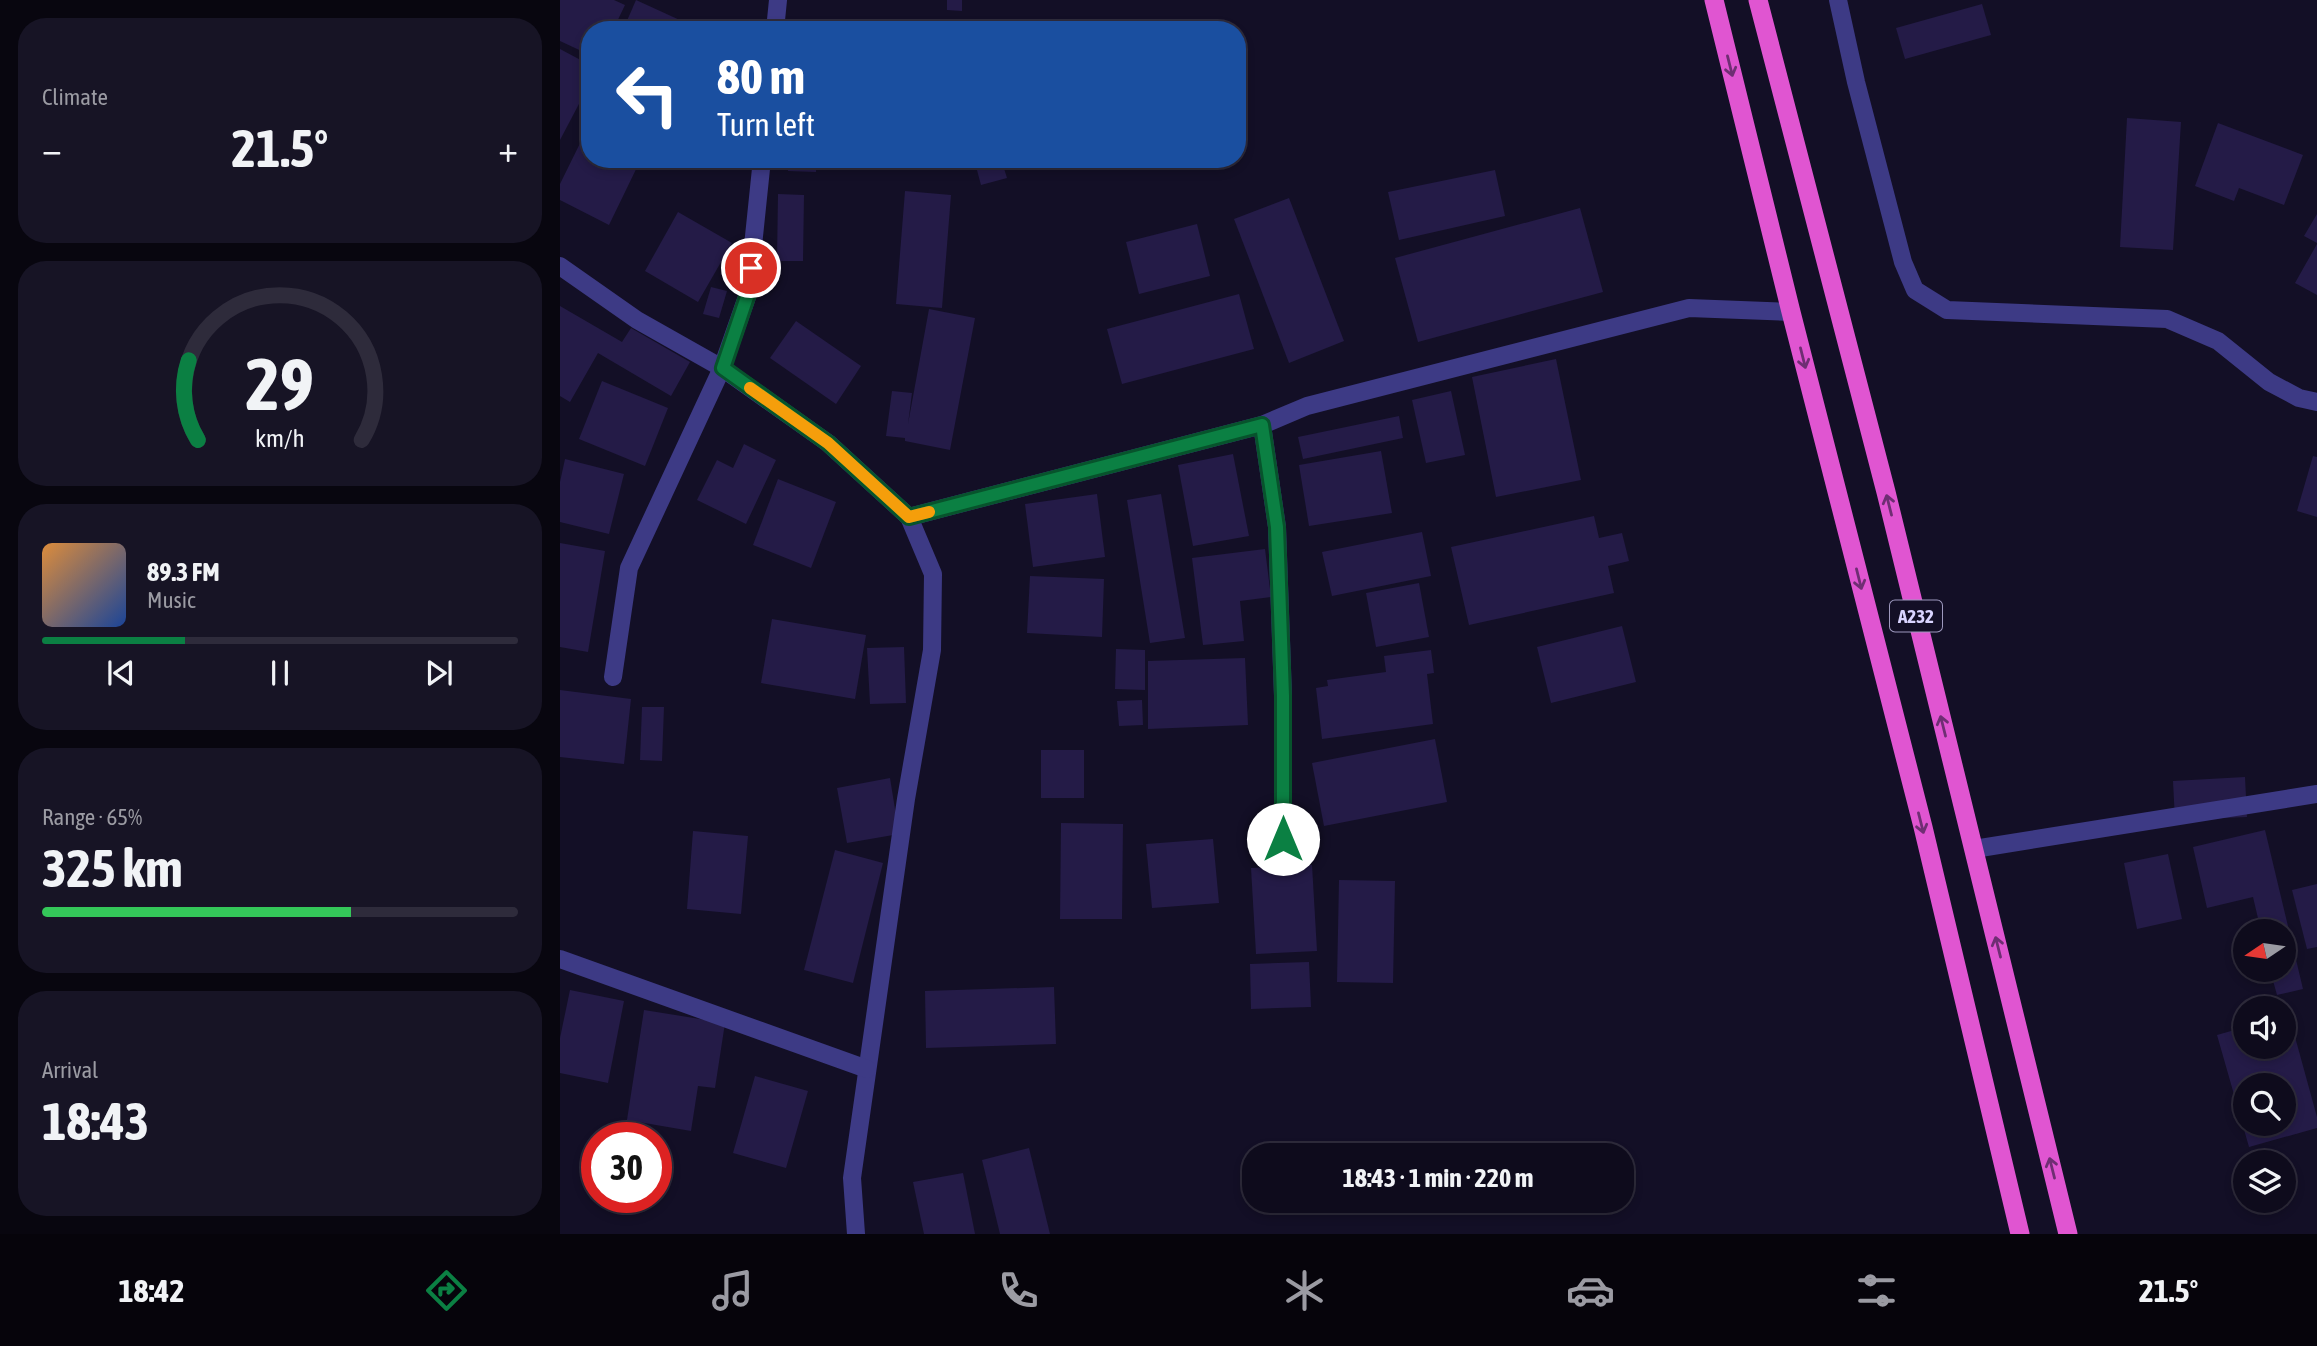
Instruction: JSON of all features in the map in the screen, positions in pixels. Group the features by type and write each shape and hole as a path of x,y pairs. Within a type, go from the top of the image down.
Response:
{"highway":[{"name":"A232","path":"1714,0 1923,827 2020,1234"},
{"name":"A232","path":"1758,0 1882,479 2068,1234"}],"street":[{"path":"776,21 778,0"},
{"path":"1839,0 1856,82 1903,262 1915,290 1947,310 2167,319 2218,341 2269,382 2299,398 2317,402"},
{"path":"613,677 629,568 723,368 748,294 761,168"},
{"path":"560,266 637,320 723,368 828,443 909,517 933,575 932,650 906,799 852,1178 856,1234"},
{"path":"909,517 1262,425 1307,406 1689,308 1791,312"},
{"path":"1262,425 1277,527 1283,696 1283,839"},
{"path":"1974,849 2317,794"},
{"path":"560,960 867,1069"}],"building":[{"path":"560,0 614,0 625,5 617,21 581,21 581,51 560,41"},
{"path":"636,0 682,21 627,21"},
{"path":"947,0 962,0 962,11 947,10"},
{"path":"1982,4 1991,35 1905,59 1896,28"},
{"path":"560,49 581,60 581,100 560,140"},
{"path":"2127,118 2181,122 2173,250 2120,247"},
{"path":"2218,123 2303,155 2284,205 2239,188 2234,201 2195,186"},
{"path":"581,141 581,168 637,168 609,225 560,200 560,184"},
{"path":"788,168 816,168 816,172 788,171"},
{"path":"976,168 1004,168 1007,178 981,185"},
{"path":"1495,170 1505,216 1399,240 1388,192"},
{"path":"905,191 951,195 942,308 896,304"},
{"path":"778,194 804,195 803,261 777,261"},
{"path":"1289,198 1344,341 1289,363 1234,219"},
{"path":"1580,208 1603,292 1418,342 1395,258"},
{"path":"678,212 732,243 698,302 645,271"},
{"path":"2317,214 2317,243 2304,236"},
{"path":"1197,224 1210,276 1139,294 1126,242"},
{"path":"2317,244 2317,295 2295,283"},
{"path":"711,287 727,291 719,318 703,314"},
{"path":"1239,294 1254,349 1122,384 1107,329"},
{"path":"560,306 622,342 631,328 690,362 671,396 598,353 570,402 560,396"},
{"path":"929,309 975,318 950,450 905,441 905,438 886,436 892,391 912,393 908,424"},
{"path":"796,321 861,366 836,404 770,358"},
{"path":"1556,359 1581,480 1496,497 1472,377"},
{"path":"602,381 668,408 645,466 579,439"},
{"path":"1451,391 1465,455 1426,463 1412,400"},
{"path":"1399,416 1403,438 1303,459 1298,437"},
{"path":"744,444 776,460 746,524 697,500 717,460 733,468"},
{"path":"1381,451 1392,513 1309,526 1299,465"},
{"path":"1233,454 1249,536 1193,546 1178,465"},
{"path":"2313,456 2317,457 2317,517 2297,511"},
{"path":"565,459 624,474 609,534 560,522 560,482"},
{"path":"778,479 836,502 811,568 753,545"},
{"path":"1097,494 1105,557 1033,567 1025,504"},
{"path":"1161,494 1185,638 1150,643 1127,500"},
{"path":"1594,516 1599,538 1622,533 1629,561 1608,566 1614,593 1469,625 1451,547"},
{"path":"1422,532 1431,576 1332,596 1322,552"},
{"path":"560,543 605,551 588,652 560,647"},
{"path":"1265,549 1271,597 1240,601 1244,641 1203,645 1192,558"},
{"path":"1030,576 1104,579 1102,637 1027,633"},
{"path":"1419,583 1429,637 1376,647 1366,593"},
{"path":"772,619 866,635 855,699 761,683"},
{"path":"1622,626 1636,682 1551,703 1537,647"},
{"path":"904,647 906,703 870,704 867,648"},
{"path":"1116,649 1145,650 1145,690 1115,689"},
{"path":"1431,650 1434,673 1427,674 1433,724 1322,739 1316,688 1328,686 1327,680 1386,672 1384,656"},
{"path":"1245,658 1248,725 1148,729 1148,661"},
{"path":"560,690 631,699 624,764 560,757"},
{"path":"1142,700 1143,725 1119,726 1117,701"},
{"path":"642,707 664,707 662,761 640,760"},
{"path":"1435,739 1447,802 1324,826 1312,763"},
{"path":"1041,750 1084,750 1084,798 1041,798"},
{"path":"2245,777 2247,817 2175,820 2173,781"},
{"path":"890,778 899,834 847,843 837,788"},
{"path":"1061,823 1123,824 1122,919 1060,919"},
{"path":"2265,830 2286,919 2258,919 2253,897 2207,908 2193,847"},
{"path":"693,831 748,836 741,914 687,909"},
{"path":"1213,839 1219,903 1152,908 1146,844"},
{"path":"835,850 883,863 853,983 804,970"},
{"path":"2168,854 2182,919 2137,929 2124,863"},
{"path":"1312,865 1317,951 1256,954 1251,868"},
{"path":"1339,880 1395,881 1393,983 1337,982"},
{"path":"2317,884 2317,947 2307,949 2292,890"},
{"path":"2296,960 2303,989 2277,995 2273,982 2296,982"},
{"path":"1309,962 1311,1007 1251,1009 1250,964"},
{"path":"1054,987 1056,1044 926,1048 925,991"},
{"path":"570,990 624,1001 608,1083 560,1073 560,1038"},
{"path":"644,1010 725,1023 715,1088 698,1086 691,1131 672,1128 672,1122 627,1120"},
{"path":"2233,1030 2233,1059 2296,1059 2296,1040 2317,1117 2317,1128 2296,1134 2296,1073 2233,1073 2233,1091 2217,1035"},
{"path":"755,1076 808,1091 786,1168 733,1153"},
{"path":"2246,1136 2288,1136 2249,1147"},
{"path":"1029,1148 1050,1234 1000,1234 982,1160"},
{"path":"963,1173 975,1234 924,1234 913,1182"}],"slow traffic":[{"path":"750,388 828,443 909,517 929,512"}],"route":[{"path":"751,268 748,294 723,368 828,443 909,517 1262,425 1277,527 1283,696 1283,839"}]}
